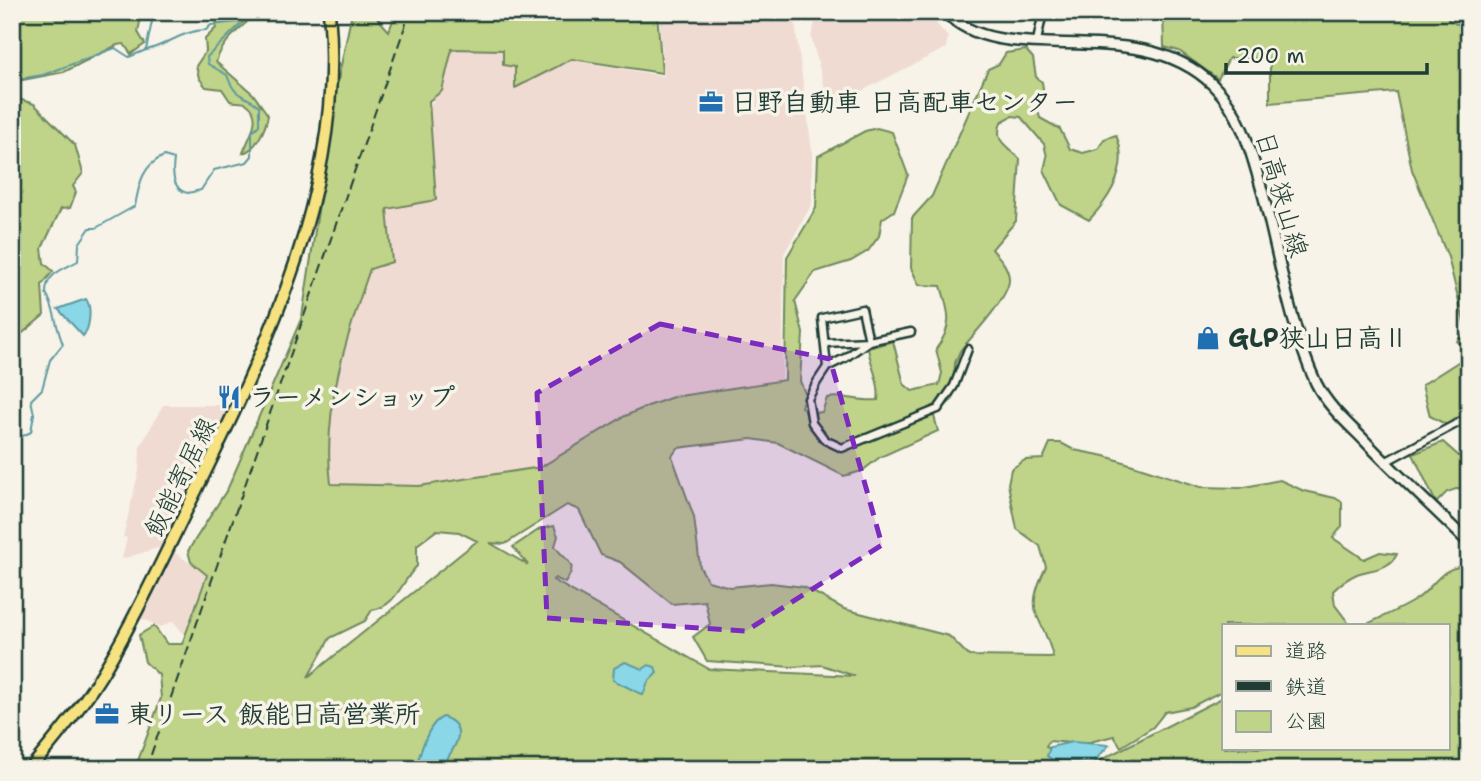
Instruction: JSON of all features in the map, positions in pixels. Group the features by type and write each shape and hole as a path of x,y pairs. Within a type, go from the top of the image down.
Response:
{"main road":[{"name":"飯能寄居線","path":"30,769 77,710 110,662 248,387 277,317 302,237 326,131 331,57 329,12"},
{"name":"日高狭山線","path":"945,12 962,27 982,36 1116,45 1160,54 1193,70 1220,92 1250,146 1305,355 1314,379 1332,408 1469,543"}],"street":[{"path":"1037,41 1043,12"},
{"path":"827,367 822,318 862,309 869,341"},
{"path":"825,343 869,341 911,332"},
{"path":"847,341 849,356"},
{"path":"869,341 849,356 827,367 808,399 809,416 825,440 842,448 938,409 954,386 968,349"},
{"path":"1385,462 1469,417"}],"highlighted area":[{"path":"660,324 830,359 882,545 746,631 547,618 537,393"}],"shaded area":[{"path":"798,12 795,23 812,151 812,204 784,254 782,387 544,472 418,494 325,487 328,369 381,205 440,87 452,44 500,48 664,76 659,14"},
{"path":"818,12 926,12 948,37 946,48 830,107 811,37"},
{"path":"163,405 232,405 161,547 122,559 127,538 123,537 139,470 140,447"},
{"path":"171,550 206,574 184,634 173,621 161,627 138,617"}],"green space":[{"path":"12,12 142,12 138,32 145,44 131,54 124,44 117,45 64,72 12,82"},
{"path":"218,12 298,12 280,18 252,17 222,49 216,62 253,94 268,115 260,138 252,148 243,153 255,121 252,109 245,103 230,101 222,89 206,87 199,78 196,66 206,51 205,39 216,28"},
{"path":"352,12 372,12 389,31 396,12 657,12 662,73 572,59 515,88 515,67 503,65 503,50 452,49 442,91 429,101 436,200 387,209 392,262 370,269 345,348 330,429 331,484 419,486 541,467 625,416 673,397 785,380 787,257 816,208 818,156 865,131 877,128 892,132 908,175 894,211 882,219 879,236 868,251 851,261 815,272 795,301 803,333 800,381 805,393 801,407 813,413 822,412 827,398 878,400 878,387 868,348 893,341 904,384 912,391 939,385 942,373 936,349 948,326 948,311 941,286 919,285 911,268 912,218 932,196 988,69 999,64 1006,53 1026,50 1033,58 1036,77 1042,82 1045,101 1037,106 1040,118 1060,129 1070,149 1083,153 1098,149 1104,139 1116,135 1121,159 1116,181 1110,192 1089,220 1061,205 1044,170 1047,157 1044,144 1021,117 1012,116 1001,122 1000,139 1020,159 1016,221 992,249 1007,270 1008,286 998,305 960,351 955,363 953,399 934,416 938,431 880,457 862,471 844,476 778,443 751,439 678,448 672,456 694,517 700,567 708,581 730,587 771,583 804,587 844,609 949,636 969,656 1053,657 1035,605 1035,595 1046,567 1040,546 1017,529 1008,484 1011,469 1025,460 1043,459 1050,443 1061,443 1074,450 1105,456 1201,487 1240,488 1280,480 1304,491 1342,502 1342,526 1333,538 1364,559 1380,552 1397,554 1385,566 1362,572 1344,581 1333,591 1335,605 1349,624 1222,624 1222,691 1191,707 1165,712 1153,727 1121,747 1114,736 1082,744 1049,741 1046,747 1089,766 1222,698 1222,750 1450,750 1450,624 1367,624 1415,600 1451,569 1469,566 1469,769 135,769 161,698 159,675 145,662 139,635 154,626 167,644 182,644 207,575 191,562 188,551 228,488 302,317 337,85","holes":["567,505 579,510 601,555 620,562 672,604 705,601 710,624 693,637 707,661 792,667 822,665 855,676 709,669 553,580 555,578 565,583 571,570 570,563 555,546 558,536 554,526 540,529 513,547 528,565 490,543 505,544","437,530 459,532 477,541 308,677 330,638 365,621 372,610 393,599 417,566 417,545"]},
{"path":"1163,12 1447,12 1448,19 1456,24 1469,22 1469,351 1457,341 1466,330 1448,257 1412,170 1396,92 1270,103 1270,59 1229,58 1218,79 1179,51 1164,47"},
{"path":"12,97 34,104 75,145 83,173 73,186 76,192 70,208 61,209 42,248 44,263 53,271 42,285 44,315 12,342"},
{"path":"1469,355 1469,411 1447,425 1430,416 1422,385"},
{"path":"1443,442 1469,465 1469,490 1462,487 1447,492 1436,503 1413,454"}],"water":[{"path":"86,299 89,318 83,336 58,309"},
{"path":"625,662 643,669 649,665 655,667 657,673 648,682 643,695 613,680 614,668"},
{"path":"443,717 457,727 454,748 440,769 415,769 429,732 437,720"},
{"path":"1072,742 1109,745 1093,763 1053,760 1047,756 1050,747"}],"waterway":[{"path":"12,80 43,75 115,48 129,57 146,50 154,12"},
{"path":"12,441 31,432 34,414 31,400 42,389 50,360 63,344 46,293 52,276 78,261 79,244 90,228 96,228 135,206 143,176 157,160 164,156 174,159 173,175 176,185 188,193 201,190 214,170 247,162 252,156 252,132 259,125 259,106 237,92 227,75 208,64 207,57 248,17 286,12"},
{"path":"147,50 191,32 206,30 211,25 238,22"}],"railway":[{"path":"146,769 410,12"}],"place":[{"name":"日野自動車 日高配車センター","path":"711,102"},
{"name":"GLP狭山日高Ⅱ","path":"1208,338"},
{"name":"ラーメンショップ","path":"229,397"},
{"name":"東リース 飯能日高営業所","path":"107,714"}]}
